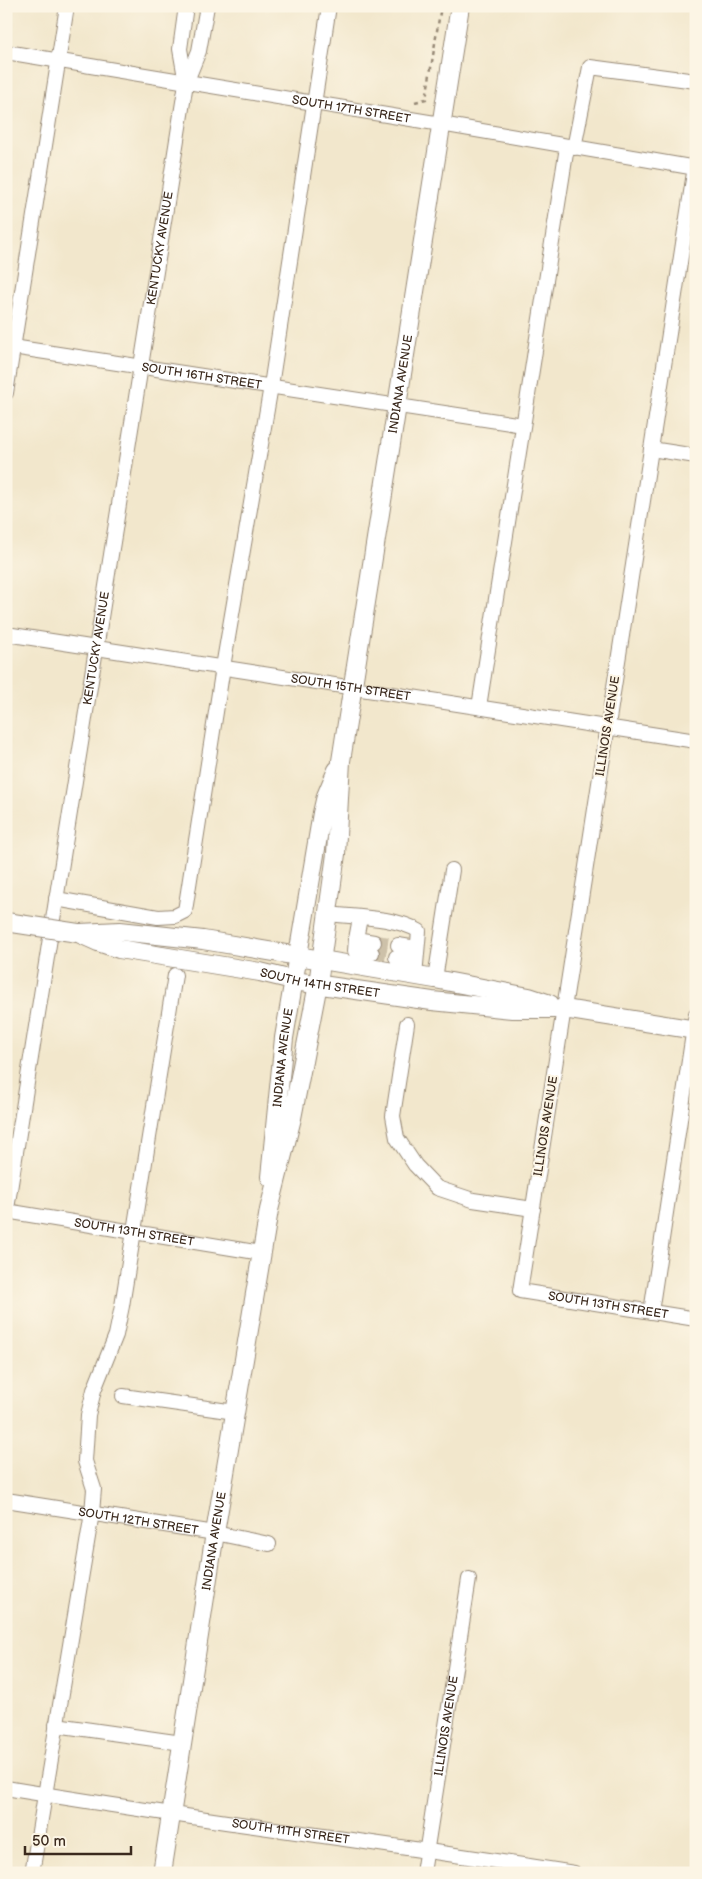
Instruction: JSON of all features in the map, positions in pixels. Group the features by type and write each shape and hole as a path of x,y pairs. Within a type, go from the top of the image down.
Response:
{"main road":[{"name":"INDIANA AVENUE","path":"162,1873 215,1533 269,1210 292,1118 322,960 336,854 341,761 460,6"},
{"name":"INDIANA AVENUE","path":"269,1210 275,1112 294,980 322,812 326,796 341,761"},
{"name":"SOUTH 14TH STREET","path":"6,922 78,934 119,949 260,972 318,984 432,1001 496,1008 564,1009 695,1025"},
{"name":"SOUTH 14TH STREET","path":"78,934 106,931 133,932 203,940 322,960 416,961 435,979 529,997 564,1009"}],"street":[{"path":"6,393 10,346 67,6"},
{"name":"KENTUCKY AVENUE","path":"186,6 180,49 186,83"},
{"name":"KENTUCKY AVENUE","path":"6,1212 186,83 200,51 207,6"},
{"path":"56,899 158,917 175,916 186,911 329,6"},
{"name":"SOUTH 17TH STREET","path":"6,52 570,147 695,166"},
{"path":"478,707 570,147 590,67 696,82"},
{"name":"ILLINOIS AVENUE","path":"520,1291 695,166"},
{"name":"SOUTH 16TH STREET","path":"10,346 523,426"},
{"path":"651,449 696,456"},
{"name":"SOUTH 15TH STREET","path":"6,634 696,741"},
{"path":"435,979 452,870"},
{"path":"328,914 412,926 419,931 416,961 397,951"},
{"path":"360,918 356,939 373,948"},
{"path":"32,1873 92,1514 94,1489 86,1461 88,1415 94,1390 116,1335 175,975"},
{"path":"407,1024 393,1116 397,1138 415,1165 437,1188 473,1200 533,1209"},
{"path":"651,1312 695,1025"},
{"name":"SOUTH 13TH STREET","path":"6,1212 262,1253"},
{"name":"SOUTH 13TH STREET","path":"520,1291 696,1319"},
{"path":"123,1396 235,1412"},
{"name":"SOUTH 12TH STREET","path":"6,1500 215,1533 269,1544"},
{"name":"ILLINOIS AVENUE","path":"422,1873 469,1579"},
{"path":"56,1725 182,1743"},
{"name":"SOUTH 11TH STREET","path":"6,1788 574,1873"}],"path":[{"path":"415,102 426,99 441,6"}],"tunnel":[{"path":"374,942 398,945"},
{"path":"372,953 396,957"}]}
